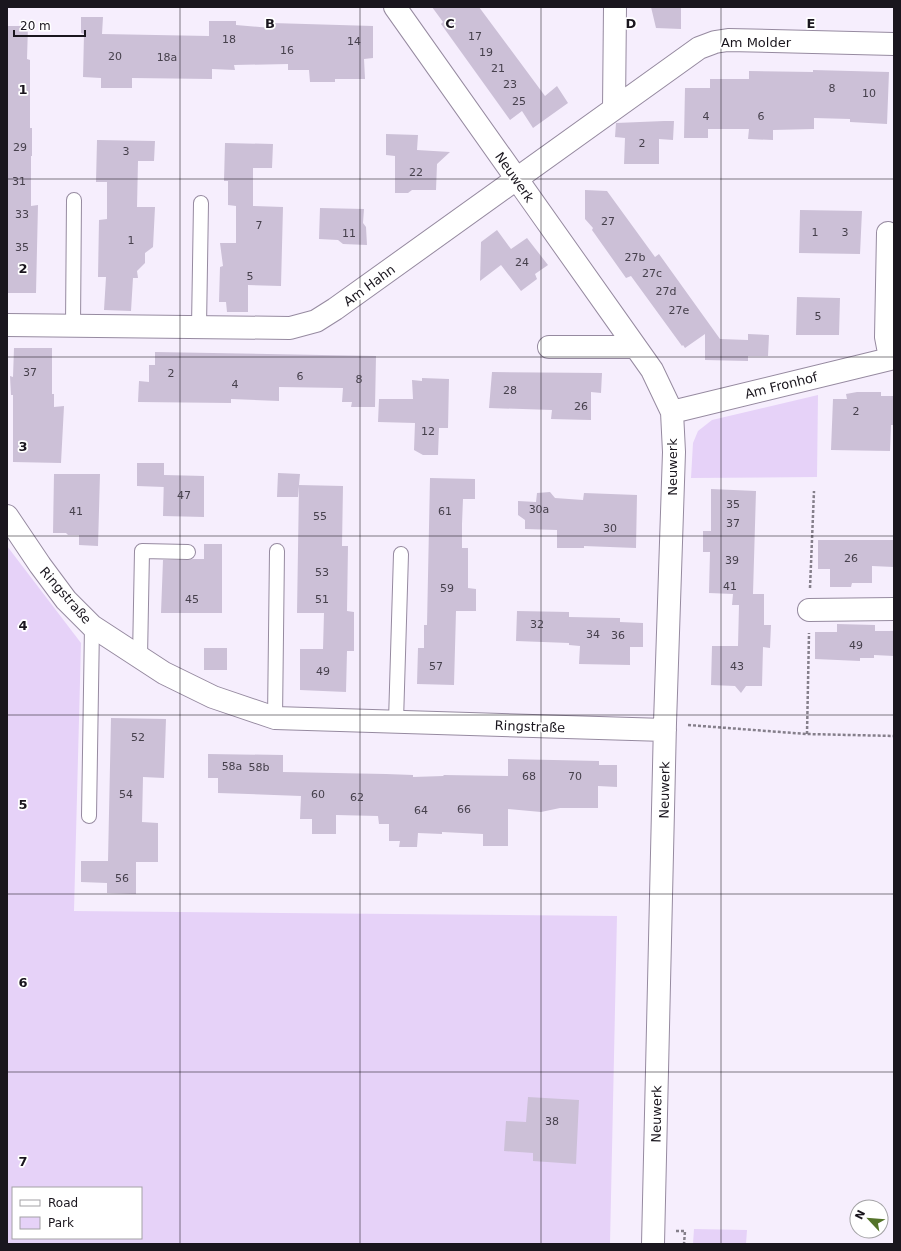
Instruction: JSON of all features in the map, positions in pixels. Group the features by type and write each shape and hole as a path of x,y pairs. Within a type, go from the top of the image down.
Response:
{"street":[{"name":"Neuwerk","path":"394,7 652,370 672,412 674,452 665,727 653,1244"},
{"path":"614,108 615,7"},
{"name":"Am Molder","path":"516,178 699,48 715,42 728,40 894,44"},
{"name":"Am Hahn","path":"7,325 290,328 316,321 335,309 516,178"},
{"name":"Am Fronhof","path":"672,412 892,358 886,337 888,233"},
{"path":"549,347 635,347"},
{"name":"Ringstraße","path":"7,516 66,600 92,626 164,673 213,697 275,718 665,727"},
{"path":"809,610 894,609"}],"lane":[{"path":"73,326 74,200"},
{"path":"199,327 201,203"},
{"path":"140,657 142,551 188,552"},
{"path":"275,718 277,552"},
{"path":"396,721 401,554"},
{"path":"89,816 92,626"}],"path":[{"path":"665,727 808,734 894,736"}],"green space":[{"path":"818,395 817,477 691,478 693,443 698,431 712,420"},
{"path":"7,546 81,643 74,911 617,916 610,1244 7,1244"},
{"path":"694,1229 747,1230 746,1244 693,1244"}],"building":[{"path":"432,7 479,7 545,96 557,86 568,103 533,128 522,111 510,120 441,24 443,22"},
{"path":"651,7 681,7 681,29 656,28"},
{"path":"81,17 103,17 102,34 209,36 209,21 236,21 236,25 272,28 272,23 373,26 373,58 364,59 365,79 335,79 335,82 310,82 309,70 288,70 288,64 234,65 235,70 212,69 212,79 132,78 132,88 101,88 101,78 83,77 84,34 81,33"},
{"path":"7,26 28,26 27,59 30,60 30,128 32,128 31,206 38,205 36,293 7,293"},
{"path":"813,70 889,72 887,124 850,122 850,119 814,118 814,129 773,130 773,140 748,139 749,129 708,129 708,138 684,138 685,88 710,88 710,79 749,79 749,71 813,72"},
{"path":"674,121 673,140 659,139 659,164 624,164 625,138 615,137 616,123"},
{"path":"386,134 418,135 417,150 450,152 437,164 436,190 412,190 408,193 395,193 395,156 386,155"},
{"path":"97,140 155,141 154,161 138,161 137,207 155,207 153,247 145,253 145,263 137,271 138,278 133,278 131,311 104,310 106,277 98,277 99,220 107,219 107,182 96,182"},
{"path":"225,143 273,144 272,168 253,168 253,206 283,207 281,286 248,285 248,312 227,312 226,302 219,302 220,267 223,266 220,243 236,243 236,206 228,205 228,181 224,181"},
{"path":"585,190 607,191 655,257 659,254 720,339 748,340 748,334 769,335 768,356 748,356 748,361 705,360 705,334 685,348 683,345 682,346 631,276 626,278 592,230 593,228 585,219"},
{"path":"320,208 364,209 363,223 366,227 367,245 343,244 338,240 319,239"},
{"path":"800,210 862,211 860,254 799,253"},
{"path":"497,230 511,249 527,238 548,265 535,274 537,279 521,291 501,265 480,281 481,242"},
{"path":"797,297 840,298 839,335 796,335"},
{"path":"14,348 52,348 52,394 54,394 54,407 64,406 61,463 13,462 13,395 11,395 10,376 13,377"},
{"path":"155,352 376,356 375,407 351,407 352,402 342,402 343,388 279,387 279,401 231,399 231,403 138,402 139,381 149,382 149,365 155,365"},
{"path":"492,372 602,373 601,393 591,392 591,420 551,419 552,410 489,408"},
{"path":"422,378 449,379 448,428 439,428 438,455 423,455 414,450 415,423 378,422 379,399 413,399 412,380 422,381"},
{"path":"857,392 881,392 881,396 894,396 894,425 891,425 890,451 831,450 833,399 847,399 846,394"},
{"path":"137,463 164,463 164,487 137,486"},
{"path":"278,473 300,474 299,485 343,486 342,546 348,546 347,611 354,612 354,651 347,651 346,692 300,690 300,649 323,649 324,613 297,613 299,486 298,497 277,497"},
{"path":"54,474 100,474 98,546 79,545 79,535 53,533"},
{"path":"164,475 204,476 204,517 163,516"},
{"path":"430,478 475,479 475,499 463,499 462,548 468,548 468,588 476,589 476,611 456,611 454,685 417,684 418,648 424,648 424,625 427,625"},
{"path":"711,489 756,491 753,594 764,594 764,625 771,625 770,648 763,647 762,686 746,686 741,693 735,686 711,685 712,646 738,646 739,605 732,605 733,594 709,593 710,552 703,552 703,531 711,531"},
{"path":"550,492 555,498 583,500 584,493 637,495 636,548 584,546 584,548 557,548 557,530 525,529 525,520 518,515 518,501 536,502 537,493"},
{"path":"818,540 894,540 894,567 872,566 872,583 852,583 851,587 830,587 830,569 818,569"},
{"path":"204,544 222,544 222,613 161,613 163,560 204,559"},
{"path":"517,611 569,612 569,617 620,618 620,622 643,623 643,647 630,647 630,665 579,664 580,646 569,645 569,643 516,641"},
{"path":"837,624 875,625 875,631 894,631 894,656 874,655 874,658 860,658 860,661 815,659 815,632 837,632"},
{"path":"204,648 227,648 227,670 204,670"},
{"path":"111,718 166,719 164,778 143,777 142,822 158,823 158,862 136,862 136,894 107,893 107,883 81,882 81,861 108,861"},
{"path":"208,754 283,755 283,772 413,775 413,777 444,775 508,776 508,759 599,761 599,765 617,765 617,787 598,786 598,808 560,808 541,812 508,809 508,846 483,846 483,834 442,832 442,834 418,833 417,847 399,847 400,841 389,841 389,824 379,824 378,816 336,815 336,834 312,834 312,819 300,819 301,796 218,793 218,778 208,778"},
{"path":"528,1097 579,1100 576,1164 533,1161 533,1153 504,1151 506,1121 526,1122"}]}
